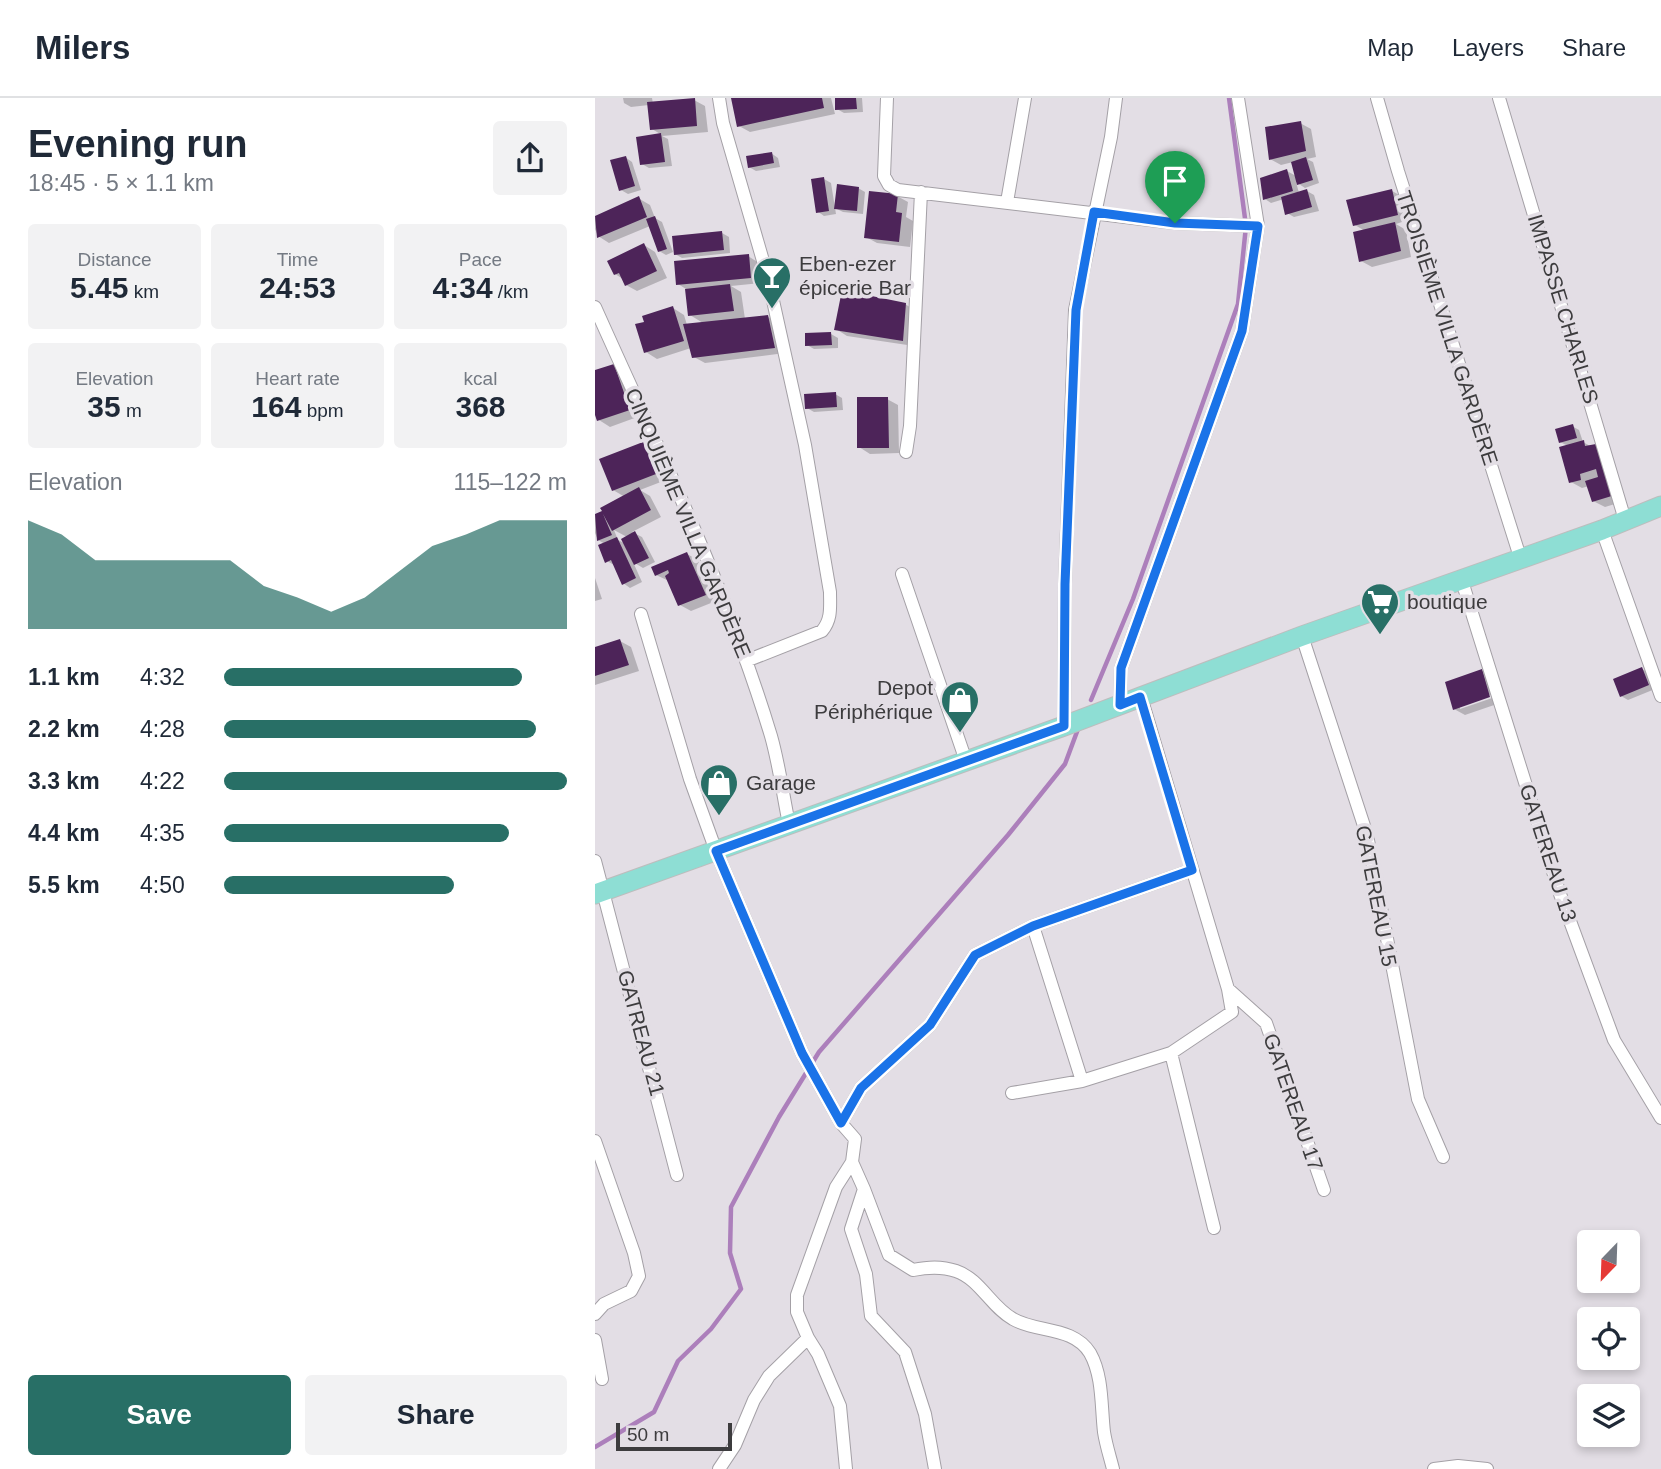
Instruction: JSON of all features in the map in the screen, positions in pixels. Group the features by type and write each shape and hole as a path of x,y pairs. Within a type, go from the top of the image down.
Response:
{"main road":[{"path":"599,892 1064,726 1302,636 1602,530 1661,506"}],"street":[{"path":"719,98 723,123 768,278 805,445 830,592 830,616 822,631 746,661"},
{"path":"887,98 884,176 889,185 898,190 1175,223 1258,226"},
{"path":"1007,202 1025,98"},
{"path":"1064,726 1065,584 1076,310 1117,98"},
{"path":"1120,705 1121,668 1242,331 1258,226 1238,98"},
{"name":"TROISIÈME VILLA GARDÈRE","path":"1377,98 1520,558"},
{"name":"IMPASSE CHARLES","path":"1499,98 1625,520"},
{"path":"906,452 910,426 921,192"},
{"name":"CINQUIÈME VILLA GARDÈRE","path":"595,307 705,552 746,661 772,739 789,824"},
{"path":"1602,530 1661,696"},
{"path":"902,574 966,761"},
{"name":"GATEREAU 13","path":"1461,578 1560,894 1614,1040 1661,1118"},
{"path":"641,614 690,779 716,851 802,1053 841,1123 855,1139 852,1162 835,1187 797,1295 797,1312 840,1406 846,1469"},
{"name":"GATEREAU 15","path":"1302,636 1367,835 1381,920 1418,1099 1443,1157"},
{"path":"1011,1093 1081,1081 1171,1053 1232,1013 1228,989 1140,697"},
{"name":"GATREAU 21","path":"595,861 599,892 677,1175"},
{"path":"841,1123 861,1088 930,1025 975,955 1033,926 1192,870"},
{"path":"1033,926 1081,1081"},
{"name":"GATEREAU 17","path":"1228,989 1266,1023 1324,1190"},
{"path":"1171,1053 1214,1228"},
{"path":"595,1141 634,1253 639,1276 631,1291 604,1304 595,1314"},
{"path":"852,1162 889,1255 913,1269 931,1266 968,1277 1010,1318 1030,1328 1055,1331 1073,1337 1088,1350 1097,1367 1105,1435 1113,1469"},
{"path":"864,1189 851,1229 866,1274 871,1316 905,1353 925,1414 935,1469"},
{"path":"719,1469 735,1445 754,1401 769,1376 808,1338"},
{"path":"595,1340 602,1378"},
{"path":"1434,1469 1458,1466 1487,1469"}],"building":[{"path":"695,98 697,126 650,130 647,102"},
{"path":"731,98 822,98 824,108 737,127"},
{"path":"835,98 856,98 857,109 835,110"},
{"path":"1301,121 1306,151 1269,160 1265,127"},
{"path":"661,133 665,162 640,165 636,137"},
{"path":"772,152 774,163 748,168 746,156"},
{"path":"626,156 635,186 619,191 610,160"},
{"path":"1306,157 1313,180 1297,185 1291,162"},
{"path":"1287,169 1293,191 1263,200 1260,178"},
{"path":"824,177 829,211 816,213 811,179"},
{"path":"837,184 859,187 857,211 834,209"},
{"path":"1307,189 1312,207 1285,215 1281,197"},
{"path":"1392,189 1398,215 1353,226 1346,200"},
{"path":"869,191 898,194 896,212 902,213 899,242 864,238"},
{"path":"639,196 647,217 597,238 595,216"},
{"path":"655,216 667,249 658,252 646,219"},
{"path":"1395,222 1401,251 1359,262 1353,232"},
{"path":"722,231 724,250 674,255 672,236"},
{"path":"644,243 657,271 625,286 619,273 614,275 607,261"},
{"path":"749,254 751,278 676,285 674,261"},
{"path":"730,284 734,311 688,316 685,289"},
{"path":"842,290 906,303 903,341 834,330"},
{"path":"673,306 684,341 644,353 635,324 644,322 642,316"},
{"path":"768,315 775,348 692,358 683,324"},
{"path":"831,332 832,345 805,346 805,333"},
{"path":"614,364 630,410 597,421 595,370"},
{"path":"836,392 837,407 805,409 804,394"},
{"path":"857,397 888,397 889,448 857,448"},
{"path":"1573,424 1577,438 1559,443 1555,429"},
{"path":"1584,440 1585,446 1596,444 1615,495 1592,502 1585,481 1598,477 1596,469 1580,474 1581,480 1569,483 1559,447"},
{"path":"643,442 656,474 612,491 599,459"},
{"path":"639,487 651,510 612,531 603,514 612,535 597,541 595,514 602,511 600,508"},
{"path":"635,531 649,558 634,565 621,539"},
{"path":"617,537 636,578 622,585 611,560 605,563 598,545"},
{"path":"687,552 706,595 678,606 665,576 669,573 668,570 655,576 651,567"},
{"path":"620,639 629,665 595,676 595,647"},
{"path":"1642,667 1649,685 1620,697 1613,679"},
{"path":"1482,669 1490,697 1453,710 1445,682"}],"waterway":[{"path":"1091,700 1133,599 1238,304 1246,226 1229,98"},
{"path":"595,1447 654,1412 678,1361 711,1329 741,1289 730,1253 731,1207 779,1117 819,1052 1008,835 1065,764 1078,729"}],"place":[{"name":"Eben-ezer épicerie Bar","path":"772,310"},
{"name":"boutique","path":"1380,636"},
{"name":"Depot Périphérique","path":"960,734"},
{"name":"Garage","path":"719,817"}],"route":[{"path":"1094,212 1175,223 1258,226 1242,331 1121,668 1120,705 1140,697 1192,870 1033,926 975,955 930,1025 861,1088 841,1123 802,1053 716,851 1064,726 1065,584 1076,310 1094,212"}]}
